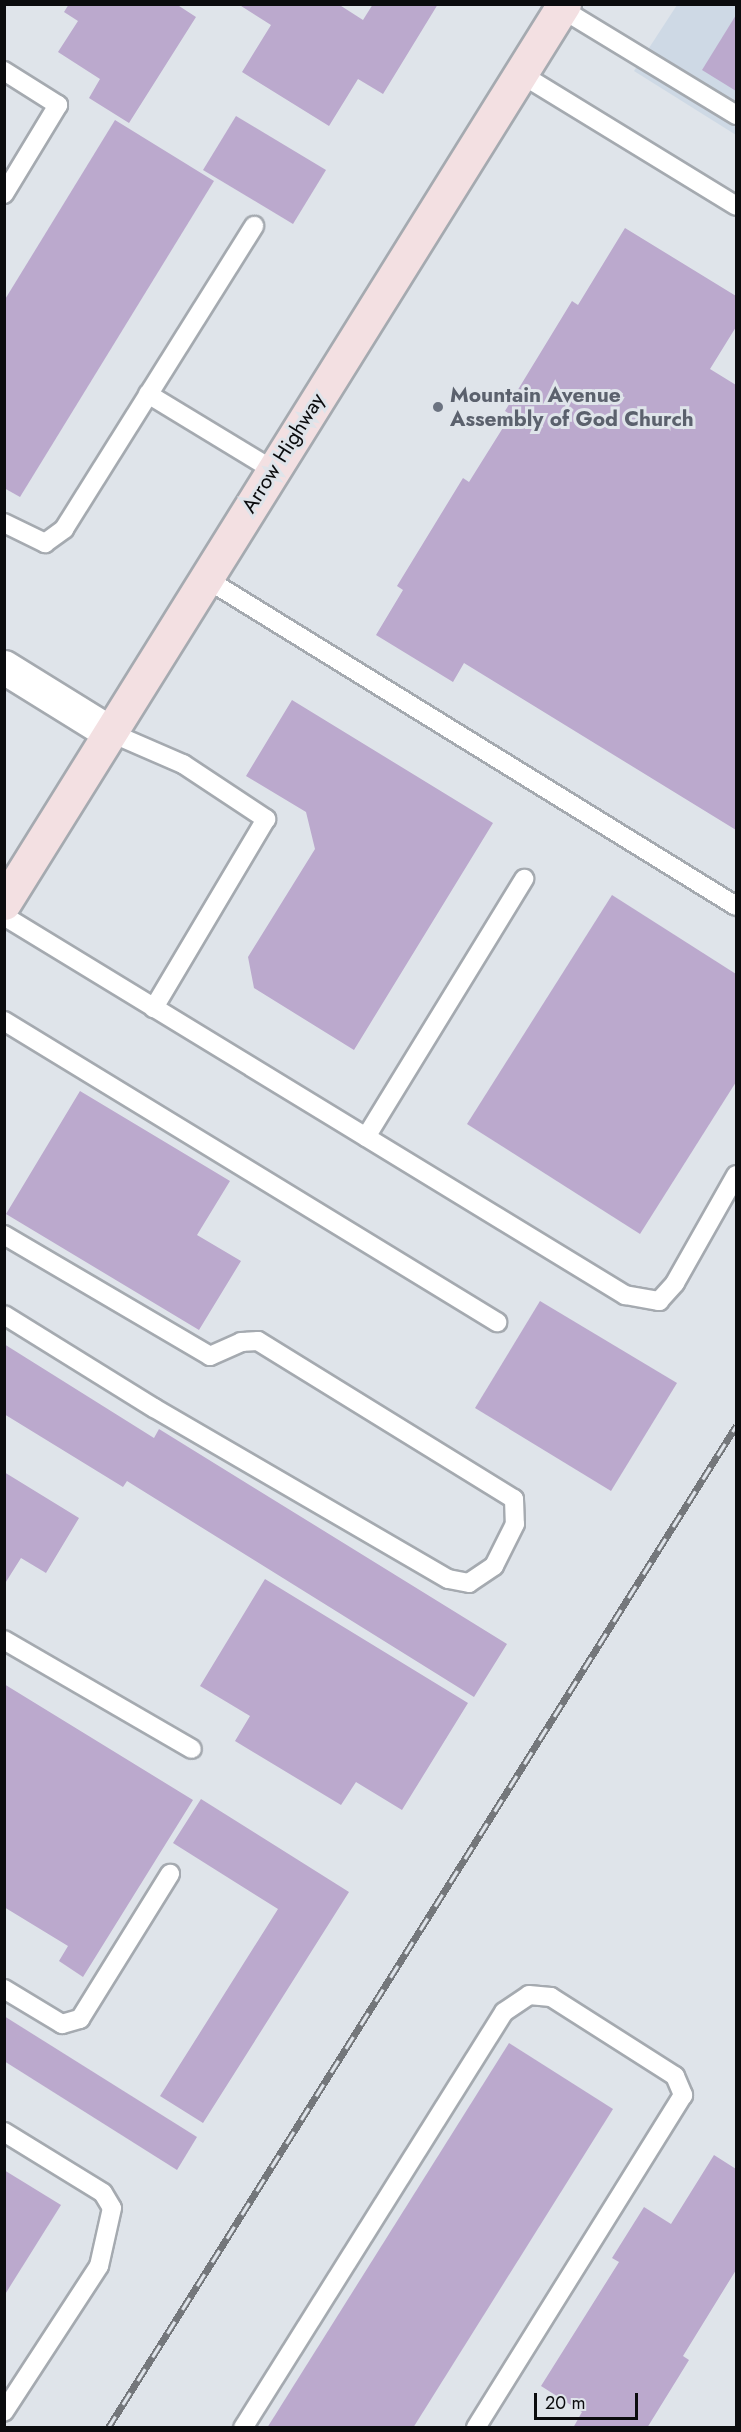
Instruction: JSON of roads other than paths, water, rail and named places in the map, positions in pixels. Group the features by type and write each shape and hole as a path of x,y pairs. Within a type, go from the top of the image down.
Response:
{"main road":[{"name":"Arrow Highway","path":"4,903 563,7"}],"street":[{"path":"4,667 109,732"}],"lane":[{"path":"563,7 736,115"},
{"path":"4,70 58,105 4,194"},
{"path":"521,74 736,206"},
{"path":"4,523 45,543 64,529 254,226"},
{"path":"148,394 273,470"},
{"path":"205,578 736,906"},
{"path":"109,732 183,764 266,819 154,1008"},
{"path":"366,1137 524,879"},
{"path":"4,916 625,1295 659,1301 675,1283 736,1175"},
{"path":"4,1021 497,1322"},
{"path":"4,1235 210,1356 241,1342 258,1341 514,1499 515,1524 494,1566 469,1583 448,1580 154,1408 4,1315"},
{"path":"4,1640 192,1749"},
{"path":"4,1989 62,2024 80,2019 170,1874"},
{"path":"243,2427 504,2012 529,1995 551,1997 675,2076 683,2095 476,2427"},
{"path":"4,2132 103,2193 112,2208 99,2266 4,2412"}],"railway":[{"path":"108,2428 736,1426"}],"place":[{"name":"Mountain Avenue Assembly of God Church","path":"438,407"}]}
